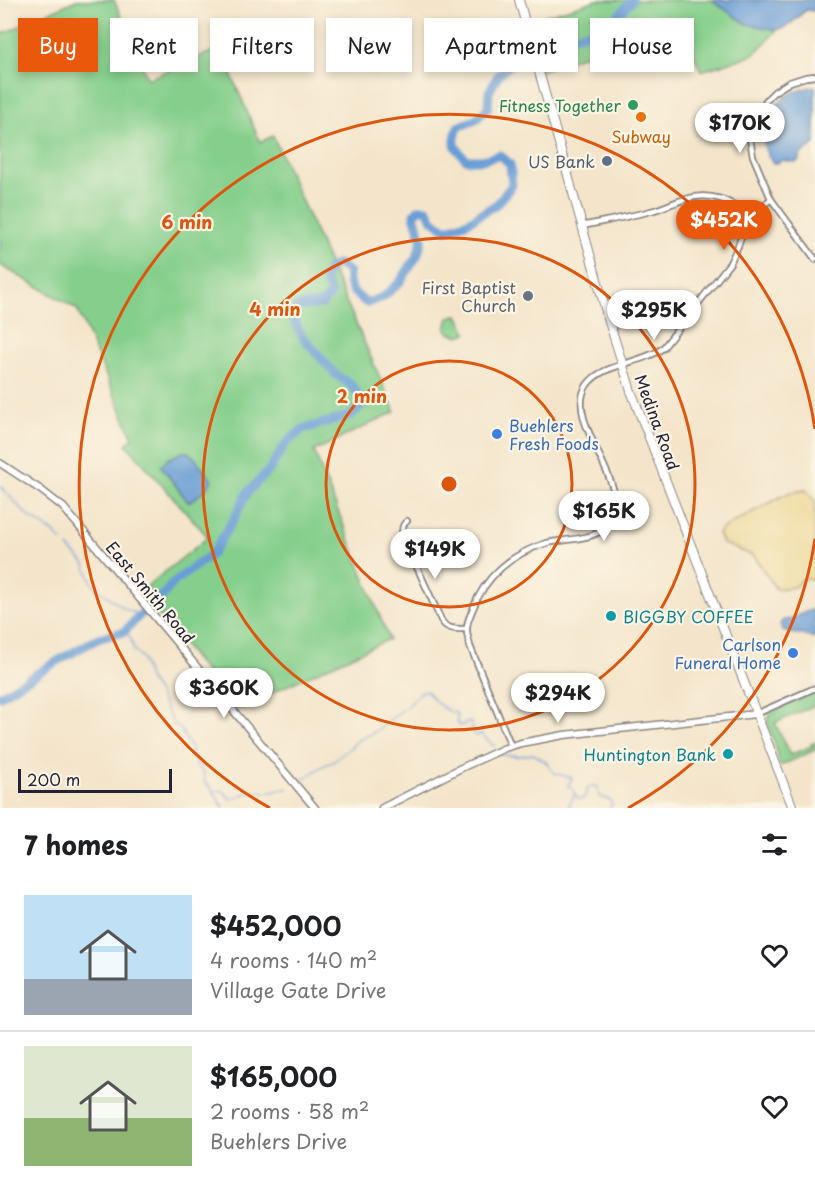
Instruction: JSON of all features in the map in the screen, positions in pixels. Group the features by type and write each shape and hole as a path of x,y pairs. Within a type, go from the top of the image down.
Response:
{"highway":[{"name":"Medina Road","path":"519,0 622,365 793,808"}],"street":[{"path":"815,76 790,82 774,92 761,107 753,123 750,140 750,148 771,199 815,259"},
{"path":"582,226 650,211 684,199 702,196 726,200 751,216"},
{"path":"511,746 470,646 466,629 477,596 488,580 511,559 529,549 547,543 592,535 604,529 613,518 615,494 582,415 582,395 586,386 602,373 650,357 668,343 730,263 751,216 771,199"},
{"name":"East Smith Road","path":"0,463 63,507 315,808"},
{"path":"407,521 402,528 403,536 443,624 448,627 466,629"},
{"path":"382,808 461,768 511,746 564,735 756,714 815,688"}],"green space":[{"path":"76,0 114,0 122,18 110,18 110,72 145,72 148,79 164,72 198,72 198,57 210,52 210,72 230,72 260,142 273,136 395,412 314,451 389,639 236,709 140,592 208,537 126,444 133,438 77,309 0,265 0,35 18,27 18,72 98,72 98,18 37,18"},
{"path":"597,0 815,0 815,11 806,10 789,25 777,30 750,56 701,71 694,55 694,18 590,18 590,53 578,57 578,18 538,18"},
{"path":"458,315 467,333 460,336 449,333 446,329 449,318"},
{"path":"815,692 815,705 775,723 790,755 812,746 811,744 815,742 815,750 780,766 767,721 769,716 772,712"}],"sand":[{"path":"806,490 815,501 815,579 802,579 794,587 776,589 754,556 722,543 718,533 723,528 788,493"}],"water":[{"path":"713,0 815,0 815,11 806,10 787,26 777,30 747,24"},
{"path":"815,86 815,144 802,153 798,161 782,160 773,163 765,149 764,139 767,137 762,134 767,117 790,94"},
{"path":"188,452 194,457 212,480 202,493 188,502 161,466 166,460"},
{"path":"811,610 815,611 815,638 784,631 780,624 783,620 792,619"}],"waterway":[{"path":"0,696 99,638 124,632 158,601 175,581 212,554 247,493 270,469 286,443 303,429 352,415 364,402 351,385 335,374 302,336 292,316 296,307 322,304 331,293 325,280 329,268 339,264 349,272 350,287 362,300 367,303 383,297 400,282 417,256 422,240 414,215 419,209 427,209 433,220 446,230 468,222 497,204 512,185 510,164 500,155 482,160 467,160 455,145 458,127 475,120 488,108 489,92 499,74 513,63 566,38 601,29 617,17 632,0"},
{"path":"0,486 28,516 53,532 62,541"},
{"path":"68,547 84,563 94,586 125,609 140,615"},
{"path":"125,631 131,639 133,649 142,658 148,678 174,725 180,728 190,747 193,759 204,774 205,783 213,791 224,791 230,799 250,792 273,792 288,789"},
{"path":"302,780 332,762 358,740 373,733 409,705 422,691 427,691 441,706 457,714 457,723 460,726 471,723 473,734 477,736 481,734 495,747"},
{"path":"501,755 533,754 545,761 554,773 572,778 568,786 575,795 569,804 570,808"},
{"path":"575,795 579,799 584,798 588,787 596,786 600,797 610,800 612,804 610,808"},
{"path":"213,791 224,808"}],"place":[{"name":"Fitness Together","path":"633,105"},
{"name":"Subway","path":"641,117"},
{"name":"US Bank","path":"607,161"},
{"name":"First Baptist Church","path":"528,296"},
{"name":"Buehlers Fresh Foods","path":"497,434"},
{"name":"BIGGBY COFFEE","path":"611,616"},
{"name":"Carlson Funeral Home","path":"793,653"},
{"name":"Huntington Bank","path":"728,754"}]}
